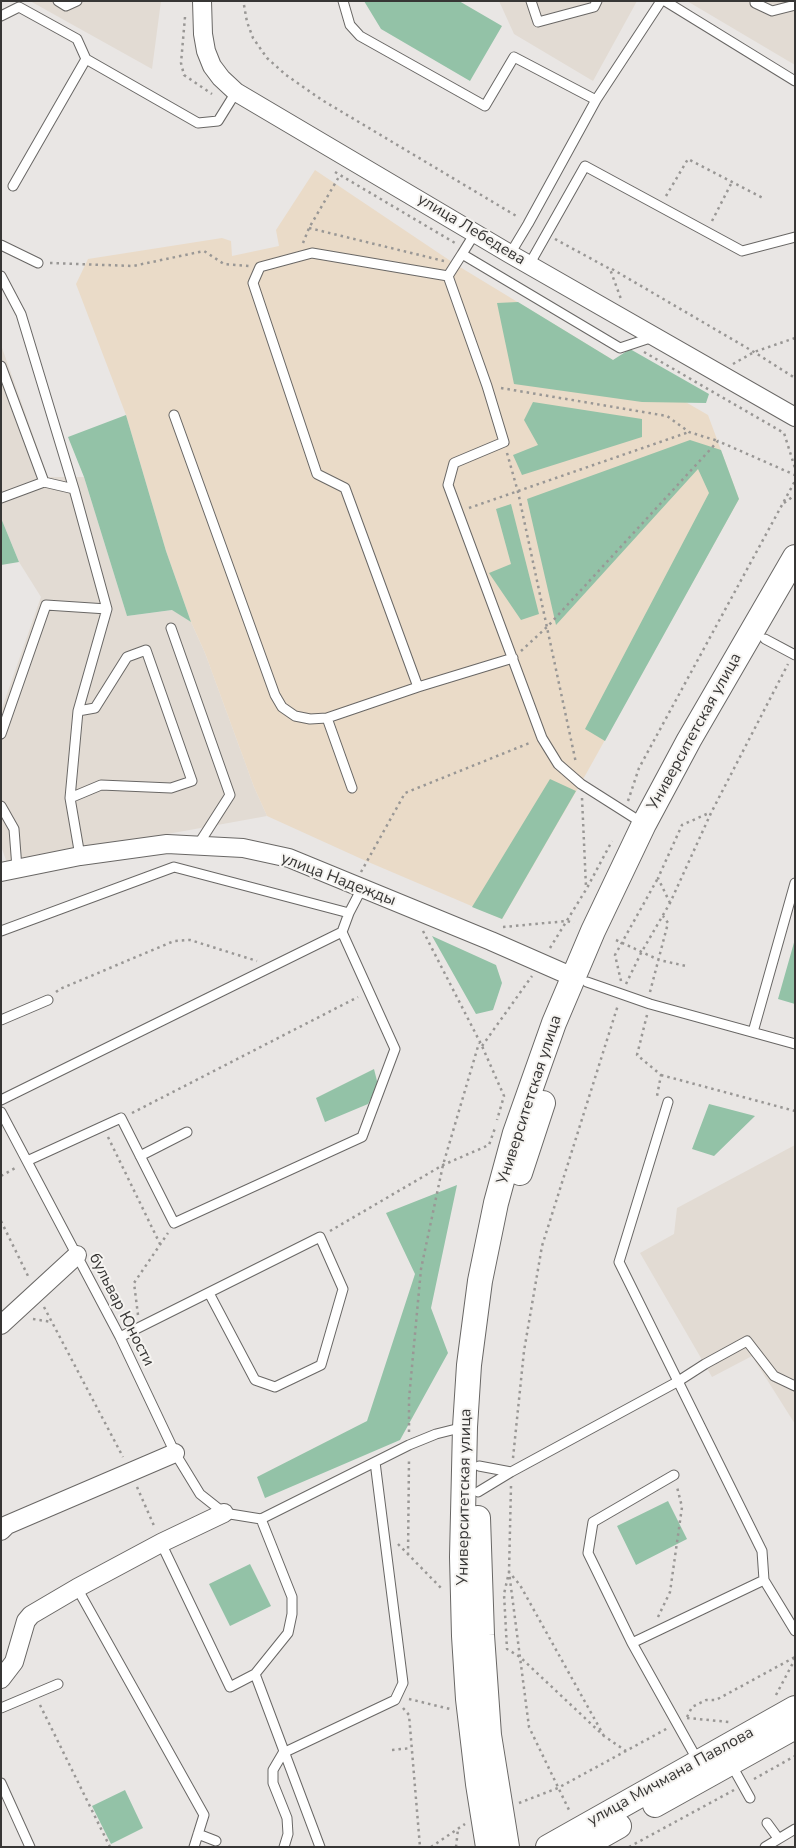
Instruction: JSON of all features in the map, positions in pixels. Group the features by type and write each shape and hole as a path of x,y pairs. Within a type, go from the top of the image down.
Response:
{"main road":[{"name":"Университетская улица","path":"580,980 606,936 758,635 795,557"},
{"name":"Университетская улица","path":"488,1847 468,1699 464,1645 462,1557 471,1492 473,1427 469,1365 480,1282 496,1203 515,1133 644,824 689,740 758,635 795,588"},
{"name":"Университетская улица","path":"471,1492 478,1538 482,1635 489,1726 507,1847"},
{"name":"улица Мичмана Павлова","path":"582,1847 703,1769 785,1703"},
{"name":"улица Мичмана Павлова","path":"548,1847 703,1769 730,1763 795,1727"}],"street":[{"name":"улица Лебедева","path":"202,1 203,34 206,51 212,66 221,78 236,92 510,254 795,417"},
{"name":"улица Надежды","path":"9,870 80,856 167,844 243,848 289,858 580,980"},
{"path":"1,1325 77,1256"},
{"path":"1,1531 7,1525 175,1453"},
{"path":"1,1679 14,1662 26,1621 31,1615 77,1588 162,1543 224,1513"}],"lane":[{"path":"58,1 66,6 77,1"},
{"path":"343,1 350,24 360,36 485,106 514,57 596,100"},
{"path":"531,1 538,22 594,7 597,1"},
{"path":"510,254 596,100 661,1"},
{"path":"665,1 795,81"},
{"path":"755,1 755,3 772,11 795,5"},
{"path":"1,16 19,7 76,39 86,59 198,123 218,121 236,92"},
{"path":"13,186 86,59"},
{"path":"529,265 585,166 742,251 795,237"},
{"path":"475,233 448,276 487,386 504,442 454,463 448,485 542,738 558,764 581,784 644,824"},
{"path":"1,245 38,263"},
{"path":"418,687 345,488 317,474 253,283 260,267 312,253 448,276"},
{"path":"462,254 620,348 654,336"},
{"path":"1,276 20,314 74,490 107,609 78,711 70,798 80,856"},
{"path":"1,366 44,482"},
{"path":"174,415 275,695 282,707 295,716 310,719 327,718 418,687 513,658"},
{"path":"1,498 44,482 74,490"},
{"path":"1,734 46,605 107,609"},
{"path":"171,628 230,795 198,845"},
{"path":"758,635 792,657"},
{"path":"70,798 101,785 171,788 192,781 146,650 127,657 94,708 78,711"},
{"path":"327,718 352,788"},
{"path":"1,806 14,829 9,870"},
{"path":"1,931 174,867 349,913"},
{"path":"753,1032 795,883"},
{"path":"1,1100 342,932 359,886"},
{"path":"27,1161 122,1118 174,1223 362,1138 395,1049 342,932"},
{"path":"580,980 649,1008 753,1032 795,1044"},
{"path":"1,1020 48,1000"},
{"path":"668,1102 619,1262 762,1551 764,1580 795,1631"},
{"name":"бульвар Юности","path":"1,1112 120,1338 175,1453 200,1494 224,1513"},
{"path":"140,1156 188,1132"},
{"path":"120,1338 139,1328 320,1237 343,1289 320,1365 276,1387 255,1380 209,1293"},
{"path":"471,1492 512,1468 677,1382 747,1341 774,1376 795,1386"},
{"path":"224,1513 261,1519 436,1434 473,1427"},
{"path":"284,1847 288,1834 287,1818 273,1783 272,1770 284,1753 395,1700 402,1683 375,1462"},
{"path":"471,1466 512,1468"},
{"path":"674,1475 593,1522 588,1553 632,1643 703,1769"},
{"path":"162,1543 230,1686 255,1674 288,1633 292,1614 292,1597 261,1519"},
{"path":"632,1643 764,1580"},
{"path":"77,1588 204,1815 194,1847"},
{"path":"255,1674 320,1847"},
{"path":"1,1708 58,1684"},
{"path":"730,1763 750,1798"},
{"path":"1,1783 30,1847"},
{"path":"767,1823 778,1838"},
{"path":"765,1847 795,1829"},
{"path":"198,1834 216,1841"}],"path":[{"path":"244,5 247,22 253,38 267,58 286,75 322,100 528,224"},
{"path":"660,206 688,159 763,198"},
{"path":"297,257 309,228 340,174"},
{"path":"707,232 732,182"},
{"path":"309,228 455,264"},
{"path":"546,234 754,352 795,378"},
{"path":"38,263 133,266 204,251 224,264 260,267"},
{"path":"610,269 630,322"},
{"path":"699,384 754,352 795,338"},
{"path":"487,386 667,416 689,432 718,441 795,475"},
{"path":"458,511 689,432"},
{"path":"513,658 548,626 718,441"},
{"path":"504,442 518,492 581,784 586,888"},
{"path":"628,804 639,768 795,481"},
{"path":"782,505 795,495"},
{"path":"710,813 682,825 658,878 621,942 615,955 624,989 641,952 670,903 710,813 792,657"},
{"path":"359,886 405,793 542,738"},
{"path":"547,952 616,835"},
{"path":"658,878 670,903"},
{"path":"663,916 668,923 659,960 649,988 649,1008 637,1055 661,1075 795,1111"},
{"path":"320,1237 443,1165 489,1145 496,1124 504,1096 482,1046 420,925"},
{"path":"48,1000 60,989 174,940 190,940 272,966"},
{"path":"616,940 659,960 686,966"},
{"path":"482,1046 534,972"},
{"path":"122,1118 369,992"},
{"path":"512,1468 524,1351 542,1246 619,1001"},
{"path":"409,1433 409,1400 421,1269 443,1165 479,1042"},
{"path":"661,1075 657,1098 668,1102"},
{"path":"102,1127 160,1244"},
{"path":"1,1176 27,1161"},
{"path":"1,1221 36,1292 132,1473 162,1543"},
{"path":"139,1328 134,1283 174,1223"},
{"path":"408,1555 409,1455"},
{"path":"650,1634 670,1592 682,1506 674,1475"},
{"path":"511,1482 509,1572 529,1727 571,1815"},
{"path":"383,1528 446,1593"},
{"path":"509,1572 504,1594 507,1649 520,1657 604,1736 626,1751"},
{"path":"509,1572 520,1585 604,1736"},
{"path":"785,1703 795,1658"},
{"path":"686,1718 692,1707 706,1700 716,1700 795,1658"},
{"path":"35,1694 110,1847"},
{"path":"395,1700 409,1699 456,1710"},
{"path":"395,1700 409,1715 420,1847"},
{"path":"682,1720 686,1718 731,1723"},
{"path":"518,1803 558,1788 672,1726"},
{"path":"392,1750 411,1748"},
{"path":"629,1847 795,1756"},
{"path":"431,1847 468,1823"},
{"path":"456,1847 458,1829"}],"shaded area":[{"path":"30,1 161,1 152,69"},
{"path":"499,1 637,1 593,81 514,34"},
{"path":"687,1 795,1 795,65"},
{"path":"315,170 455,264 708,415 739,499 581,783 502,919 267,816 254,787 205,653 191,622 166,551 126,415 76,284 88,259 222,238 231,241 232,256 279,246 276,230"},
{"path":"1,345 48,477 84,477 127,616 173,610 191,622 205,653 254,787 267,816 7,863 1,846 1,711 41,597 19,562 1,518"},
{"path":"795,1145 795,1424 752,1356 712,1377 640,1253 674,1234 677,1208"}],"green space":[{"path":"364,1 459,1 502,26 470,81 381,29"},
{"path":"518,302 613,360 630,349 709,394 706,403 642,402 514,384 497,303"},
{"path":"533,402 642,419 642,437 522,475 513,455 538,445 524,420"},
{"path":"126,415 166,551 191,622 172,610 127,616 84,477 68,437"},
{"path":"690,440 721,450 739,499 605,741 585,729 709,493 698,469 556,625 527,499"},
{"path":"511,504 539,614 521,620 489,573 511,564 496,509"},
{"path":"1,518 19,562 1,565"},
{"path":"550,779 576,791 502,919 472,907"},
{"path":"432,936 496,965 502,983 493,1010 476,1014"},
{"path":"795,939 795,1004 778,999"},
{"path":"374,1069 378,1085 368,1104 325,1122 316,1098"},
{"path":"709,1104 755,1116 714,1156 692,1149"},
{"path":"457,1185 431,1308 448,1353 400,1440 265,1498 257,1477 367,1421 415,1274 386,1213"},
{"path":"668,1501 687,1539 636,1565 617,1526"},
{"path":"250,1564 271,1606 230,1626 209,1584"},
{"path":"125,1790 143,1828 111,1844 92,1806"}]}
